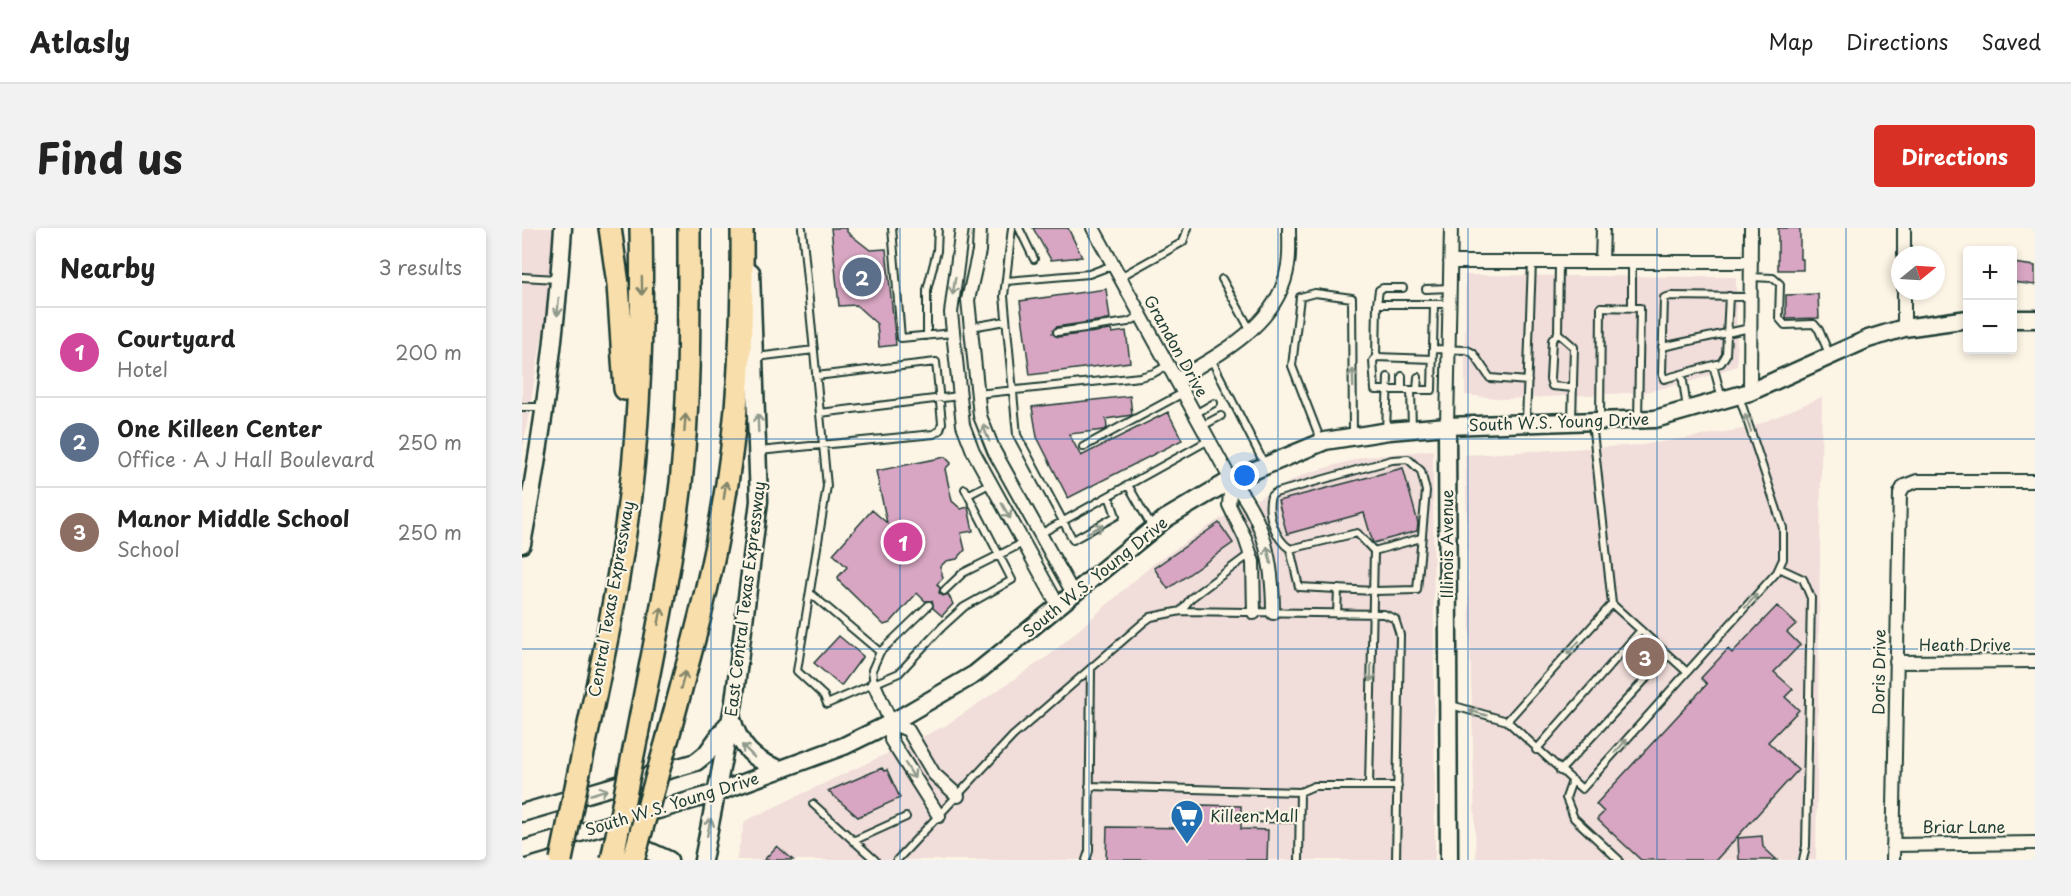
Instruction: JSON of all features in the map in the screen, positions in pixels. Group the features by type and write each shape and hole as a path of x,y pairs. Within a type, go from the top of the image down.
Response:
{"highway":[{"path":"610,228 625,364 626,532"},
{"name":"Central Texas Expressway","path":"561,860 626,532 642,312 641,228"},
{"path":"612,860 670,564 681,482 689,375 689,228"},
{"path":"633,860 698,627 725,490 741,355 742,228"}],"main road":[{"path":"522,544 545,407 560,279 563,228"},
{"name":"East Central Texas Expressway","path":"703,860 731,718 759,501 759,451 749,228"},
{"path":"2017,319 2035,319"},
{"name":"South W.S. Young Drive","path":"522,850 716,794 844,746 891,723 975,674 1165,519 1231,480 1322,443 1386,431 1447,426 1655,419 1737,396 1868,339 1904,328 1963,320"},
{"name":"Illinois Avenue","path":"1447,426 1449,860"},
{"path":"731,718 737,737 746,751 763,763 780,769"},
{"path":"522,813 696,762 719,738 731,718"},
{"path":"606,860 647,850 669,860"}],"street":[{"path":"962,228 961,249 952,289 953,333 963,425 973,451 1059,607"},
{"path":"980,228 979,251 968,300 976,394 985,433 1074,595"},
{"name":"Grandon Drive","path":"1093,228 1231,480 1247,498 1271,560 1272,613"},
{"path":"1176,380 1251,331 1265,316 1283,285 1288,266 1289,228"},
{"name":"Illinois Avenue","path":"1447,426 1451,228"},
{"path":"1602,262 1603,228"},
{"path":"1737,396 1750,328 1751,228"},
{"path":"1904,228 1904,246"},
{"path":"1450,262 1751,262"},
{"path":"1904,300 1904,328"},
{"path":"953,333 970,327"},
{"path":"959,396 976,394"},
{"path":"1231,480 1229,505 1250,554 1254,581 1254,613"},
{"name":"Doris Drive","path":"1893,860 1899,501 1904,486 1917,481 2035,481"},
{"path":"1024,543 1040,534"},
{"name":"Heath Drive","path":"1896,662 2035,661"},
{"path":"874,684 891,723 891,740 939,816"},
{"path":"891,723 908,730 934,774 958,796"},
{"name":"Briar Lane","path":"1893,844 2035,843"}],"lane":[{"path":"802,228 827,486 797,671 824,696 827,704 906,668 942,627 964,608 1012,580 967,492 991,483"},
{"path":"892,228 901,338 953,333"},
{"path":"927,336 927,290 937,251 938,228"},
{"path":"1012,228 1006,281 1006,321 1017,435 1073,540 1116,516 1109,496"},
{"path":"1019,228 1034,259"},
{"path":"1120,277 1183,242 1188,228"},
{"path":"1526,423 1532,262"},
{"path":"1559,262 1558,333 1552,340 1550,379 1552,386 1573,388"},
{"path":"1632,262 1632,308"},
{"path":"1006,281 1089,274 1113,265"},
{"path":"522,277 560,279"},
{"path":"1751,277 1773,278 1780,284 1779,318 1785,325 1814,324 1830,356"},
{"path":"1222,279 1251,331"},
{"path":"1403,288 1379,290 1376,357 1373,361 1372,383 1375,390 1432,390 1434,304"},
{"path":"1426,289 1450,288"},
{"path":"1322,443 1292,366 1299,297 1315,293 1352,298 1353,437"},
{"path":"1729,296 1726,355 1721,363 1664,379 1662,347 1664,298 1729,296 1751,297"},
{"path":"1377,304 1449,304"},
{"path":"1638,420 1640,308 1601,308 1596,421 1612,604 1688,672"},
{"path":"1057,332 1128,322 1141,316"},
{"path":"970,327 1006,321"},
{"path":"1662,347 1750,328"},
{"path":"1558,333 1574,348 1572,422"},
{"path":"1433,349 1467,350 1473,353 1490,378 1528,381"},
{"path":"755,357 814,350"},
{"path":"1376,357 1389,361 1432,359"},
{"path":"1211,359 1227,397 1266,466"},
{"path":"759,451 934,434 940,430 942,423 936,362 816,376"},
{"path":"976,394 1140,377 1154,374 1168,365"},
{"path":"1449,704 1507,721 1536,750 1582,789 1779,568 1785,544 1784,528 1737,396 1713,365"},
{"path":"1682,374 1688,410"},
{"path":"1402,376 1402,390"},
{"path":"1386,431 1388,377"},
{"path":"1412,429 1414,390 1418,377"},
{"path":"1083,447 1183,393"},
{"path":"820,412 959,396"},
{"path":"1194,414 1214,403"},
{"path":"522,406 545,407"},
{"path":"1201,426 1221,416"},
{"path":"1040,534 1209,440"},
{"path":"1408,459 1418,466 1425,478 1424,531 1421,538 1418,590 1374,591 1299,587 1290,549 1278,537 1269,507 1271,496 1284,489 1392,460 1408,459"},
{"path":"1128,485 1153,529"},
{"path":"1290,549 1357,533 1374,551 1369,786"},
{"path":"1374,551 1421,538"},
{"path":"944,591 963,573 1000,557 1024,543"},
{"path":"1181,611 1191,598 1250,554"},
{"path":"1779,568 1803,579 1810,598 1806,846 1803,860"},
{"path":"1337,614 1338,589"},
{"path":"810,593 880,651"},
{"path":"1507,721 1612,604"},
{"path":"874,684 872,670 880,651 929,605"},
{"path":"897,860 1013,736 1151,617 1181,611 1373,614 1390,617 1399,625 1396,860"},
{"path":"1536,750 1641,630"},
{"path":"1560,771 1668,655"},
{"path":"1086,860 1089,851 1091,668"},
{"path":"1572,781 1566,798 1574,818 1619,860"},
{"path":"1089,786 1300,792 1314,786 1398,786"},
{"path":"1299,860 1300,792"},
{"path":"813,804 874,860"},
{"path":"854,841 906,817"},
{"path":"1249,818 1299,819"}],"shaded area":[{"path":"522,228 553,228 547,308 522,453"},
{"path":"1465,275 1736,277 1737,366 1693,381 1646,392 1506,399 1465,395"},
{"path":"1822,397 1816,860 1476,860 1465,455 1642,445 1750,428"},
{"path":"1433,450 1435,860 736,860 745,821 945,726 1051,654 1152,565 1218,520 1304,474 1364,457"}],"building":[{"path":"831,228 847,228 847,232 870,250 886,249 896,345 879,347 877,324 856,305 839,306"},
{"path":"1033,228 1068,228 1082,257 1051,260"},
{"path":"1778,228 1800,228 1800,259 1803,259 1803,270 1778,270"},
{"path":"2017,264 2035,266 2035,285 2017,283"},
{"path":"1106,289 1110,319 1056,327 1052,333 1058,337 1111,330 1112,333 1126,331 1130,362 1030,375 1020,301"},
{"path":"1818,294 1819,318 1786,319 1786,295"},
{"path":"1130,396 1132,415 1106,419 1107,428 1104,430 1069,434 1081,456 1168,412 1182,440 1068,498 1037,437 1032,407"},
{"path":"945,457 951,463 945,469 952,501 961,509 968,507 973,531 961,533 965,550 957,559 946,561 940,567 943,578 937,584 940,588 939,593 943,596 948,594 953,604 942,616 933,608 932,601 925,601 917,593 890,623 884,625 839,581 838,577 847,567 833,554 872,510 887,523 876,471"},
{"path":"1403,468 1418,523 1417,531 1373,543 1364,513 1287,534 1278,501"},
{"path":"1219,523 1233,543 1168,589 1154,568"},
{"path":"1777,606 1796,624 1787,632 1800,645 1774,672 1793,689 1785,697 1799,710 1768,742 1798,770 1716,860 1641,860 1597,819 1604,812 1596,804 1707,684 1701,678 1728,649 1732,653"},
{"path":"839,636 863,656 841,686 814,663"},
{"path":"882,768 884,771 887,770 900,798 858,817 828,791"},
{"name":"Killeen Mall","path":"1201,805 1241,806 1241,829 1268,830 1267,860 1106,860 1107,827 1200,828"},
{"path":"1762,836 1763,847 1777,860 1739,860 1738,838"},
{"path":"777,846 793,860 764,860"}],"place":[{"name":"One Killeen Center","path":"862,277"},
{"name":"Courtyard","path":"903,542"},
{"name":"Manor Middle School","path":"1645,657"},
{"name":"Killeen Mall","path":"1187,845"}]}
